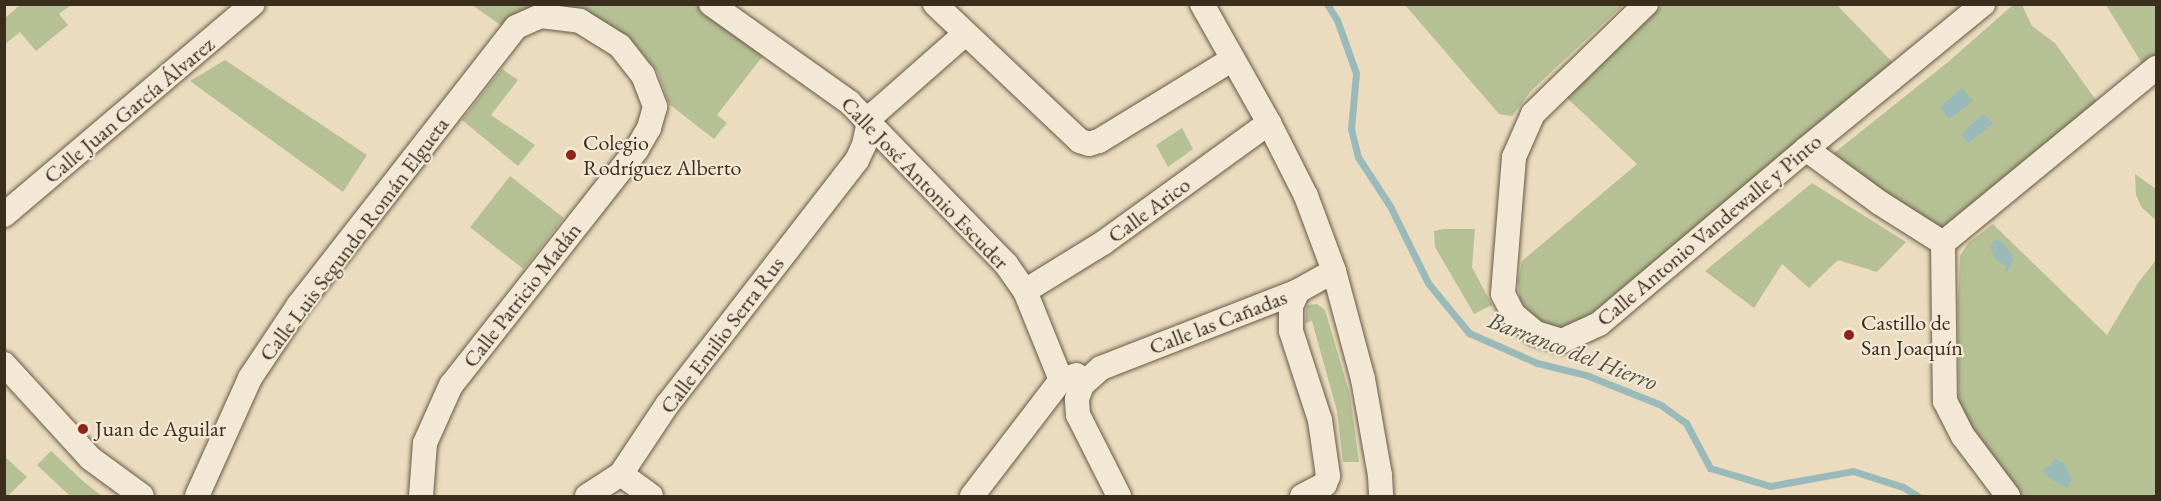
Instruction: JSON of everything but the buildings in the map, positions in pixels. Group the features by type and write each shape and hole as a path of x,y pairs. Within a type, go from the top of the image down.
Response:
{"street":[{"name":"Calle Juan García Álvarez","path":"4,215 254,4"},
{"name":"Calle José Antonio Escuder","path":"711,4 849,102 1006,264 1025,291 1061,380"},
{"path":"935,4 1080,141 1089,144 1099,141 1233,60"},
{"path":"1202,4 1269,123 1306,196 1334,271 1363,380 1380,476 1380,496"},
{"name":"Calle Antonio Vandewalle y Pinto","path":"1646,4 1533,114 1514,157 1503,294 1513,314 1536,333 1562,341 1599,324 1806,149 1983,4"},
{"name":"Calle Luis Segundo Román Elgueta","path":"197,496 250,378 298,306 516,27 541,16 580,21 620,46 643,75 655,107"},
{"name":"Calle Emilio Serra Rus","path":"587,496 621,474 667,405 853,166 864,145 869,122 875,113 965,34"},
{"path":"1943,243 2157,68"},
{"name":"Calle Patricio Madán","path":"421,496 425,443 451,385 637,149 649,128 655,107"},
{"name":"Calle Arico","path":"1025,291 1101,245 1269,123"},
{"path":"1806,149 1880,203 1943,243"},
{"path":"853,166 885,158 902,159"},
{"path":"1943,243 1946,401 1963,436 2008,496"},
{"name":"Calle las Cañadas","path":"1061,380 1101,368 1252,310 1298,291 1334,271"},
{"path":"1298,291 1291,306 1292,331 1320,420 1328,476 1325,484 1302,496"},
{"path":"1252,310 1274,317 1292,331"},
{"path":"4,364 90,458 142,496"},
{"name":"Calle las Cañadas","path":"1078,415 1077,399 1082,385 1101,368"},
{"path":"972,496 1061,380"},
{"path":"1030,421 1052,413 1078,415 1119,496"},
{"path":"621,474 651,496"}],"green space":[{"path":"21,4 71,5 59,14 68,25 36,51 20,32 5,44 5,18"},
{"path":"472,5 701,5 766,52 717,115 727,123 714,139 669,104 658,72 628,36 598,18 569,8 502,26"},
{"path":"1405,5 1623,5 1531,91 1512,116 1499,114"},
{"path":"1663,5 1837,5 1894,64 1599,317 1567,333 1534,320 1520,300 1518,281 1522,261 1637,164 1565,96"},
{"path":"2013,5 2022,5 2032,26 2055,43 2098,103 1943,232 1832,165 1834,153 1948,62"},
{"path":"2106,5 2156,5 2156,54 2143,65"},
{"path":"225,60 367,155 343,192 190,81"},
{"path":"502,69 518,80 491,115 535,145 518,166 462,120"},
{"path":"1182,128 1193,149 1168,167 1156,145"},
{"path":"2135,174 2156,189 2156,220 2142,208 2136,195"},
{"path":"510,176 564,218 524,269 470,227"},
{"path":"1812,183 1906,242 1877,272 1838,260 1809,288 1782,264 1754,308 1705,271"},
{"path":"1993,224 2107,335 2138,283 2156,260 2156,496 2018,496 1977,441 1959,401 1960,256 1968,243"},
{"path":"1475,229 1472,267 1492,305 1474,314 1435,247 1434,231"},
{"path":"1317,304 1325,310 1350,395 1359,462 1343,462 1337,411 1312,321 1305,323 1307,305"},
{"path":"51,451 102,496 70,496 37,465"},
{"path":"5,457 27,477 8,496 5,496"}],"water":[{"path":"1962,88 1973,101 1949,119 1940,107"},
{"path":"1983,114 1993,123 1969,143 1961,134"},
{"path":"1997,240 2004,243 2012,255 2013,260 2007,272 2005,271 2006,266 1996,260 1991,250 1991,244"},
{"path":"2055,458 2064,464 2072,479 2067,488 2051,480 2043,472 2043,468 2050,466"}],"waterway":[{"name":"Barranco del Hierro","path":"1327,4 1337,20 1356,73 1351,129 1358,157 1390,206 1428,283 1469,333 1537,363 1586,375 1661,405 1686,423 1710,468 1770,486 1853,471 1903,487 1918,496"}],"place":[{"name":"Colegio Rodríguez Alberto","path":"571,155"},
{"name":"Castillo de San Joaquín","path":"1849,335"},
{"name":"Juan de Aguilar","path":"83,429"}]}
